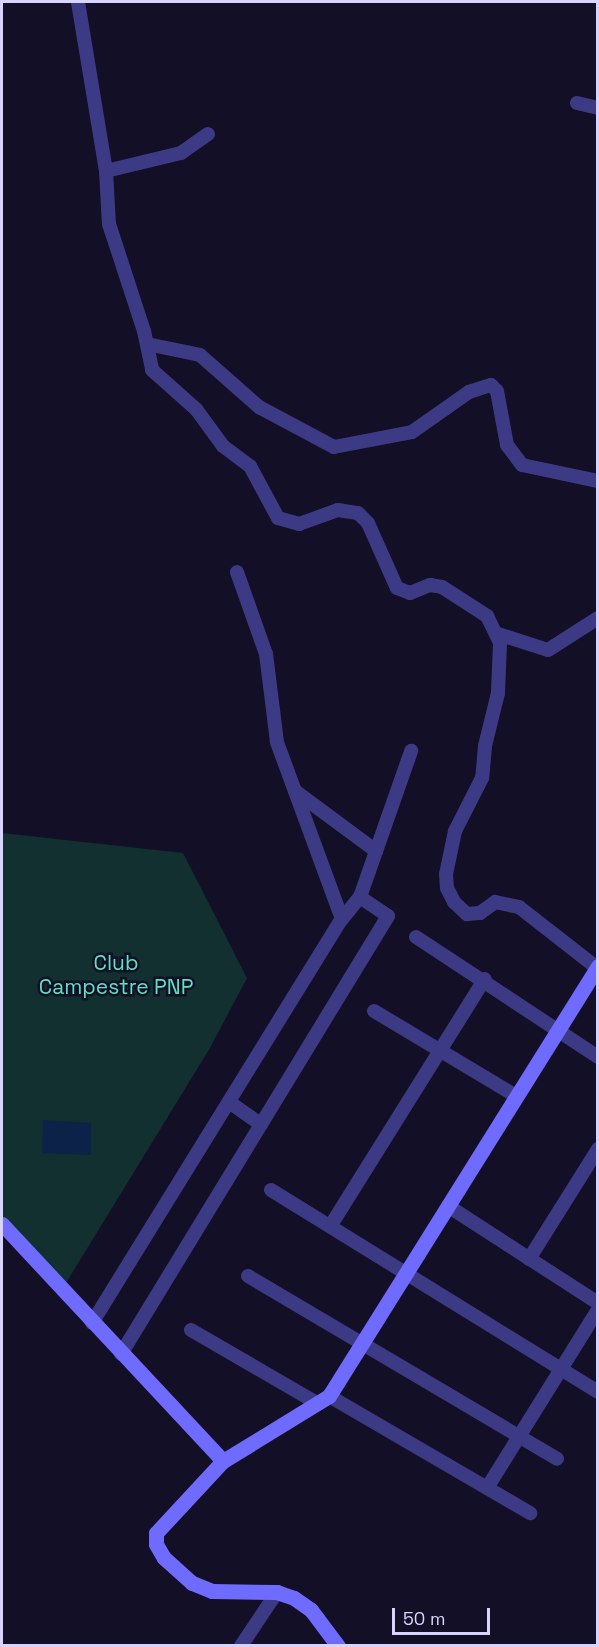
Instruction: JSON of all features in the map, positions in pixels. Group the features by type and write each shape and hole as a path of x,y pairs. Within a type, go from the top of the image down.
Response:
{"street":[{"path":"78,2 106,171 109,224 147,344 152,370 196,409 224,446 250,466 278,518 298,524 338,510 358,513 368,523 397,588 410,592 430,585 442,587 487,616 498,634 500,677 482,778 458,821 446,874 447,888 454,902 467,914 480,913 495,902 519,907 597,967 363,1342 323,1400 223,1461 156,1533 156,1544 164,1558 192,1582 234,1594 277,1592 311,1610 338,1646"},
{"path":"577,103 597,108"},
{"path":"106,171 181,153 208,134"},
{"path":"147,344 200,355 259,406 304,427 334,447 412,432 469,392 491,385 497,391 507,445 522,465 597,481"},
{"path":"237,572 266,654 277,742 342,919"},
{"path":"498,634 548,650 597,618"},
{"path":"92,1323 342,919 360,897 411,751"},
{"path":"295,791 376,852"},
{"path":"121,1354 388,916 360,897"},
{"path":"416,938 484,980 597,1057"},
{"path":"331,1225 484,980"},
{"path":"374,1011 516,1096"},
{"path":"229,1102 261,1124"},
{"path":"529,1259 597,1149"},
{"path":"272,1190 407,1271 597,1392"},
{"path":"448,1206 597,1303"},
{"path":"2,1224 223,1461"},
{"path":"248,1276 363,1342 557,1459"},
{"path":"487,1488 563,1370 597,1310"},
{"path":"191,1330 530,1513"},
{"path":"241,1646 277,1592"}],"green space":[{"name":"Club Campestre PNP","path":"2,833 183,853 247,978 210,1048 66,1283 2,1218"}],"water":[{"path":"43,1120 91,1123 91,1155 42,1153"}]}
